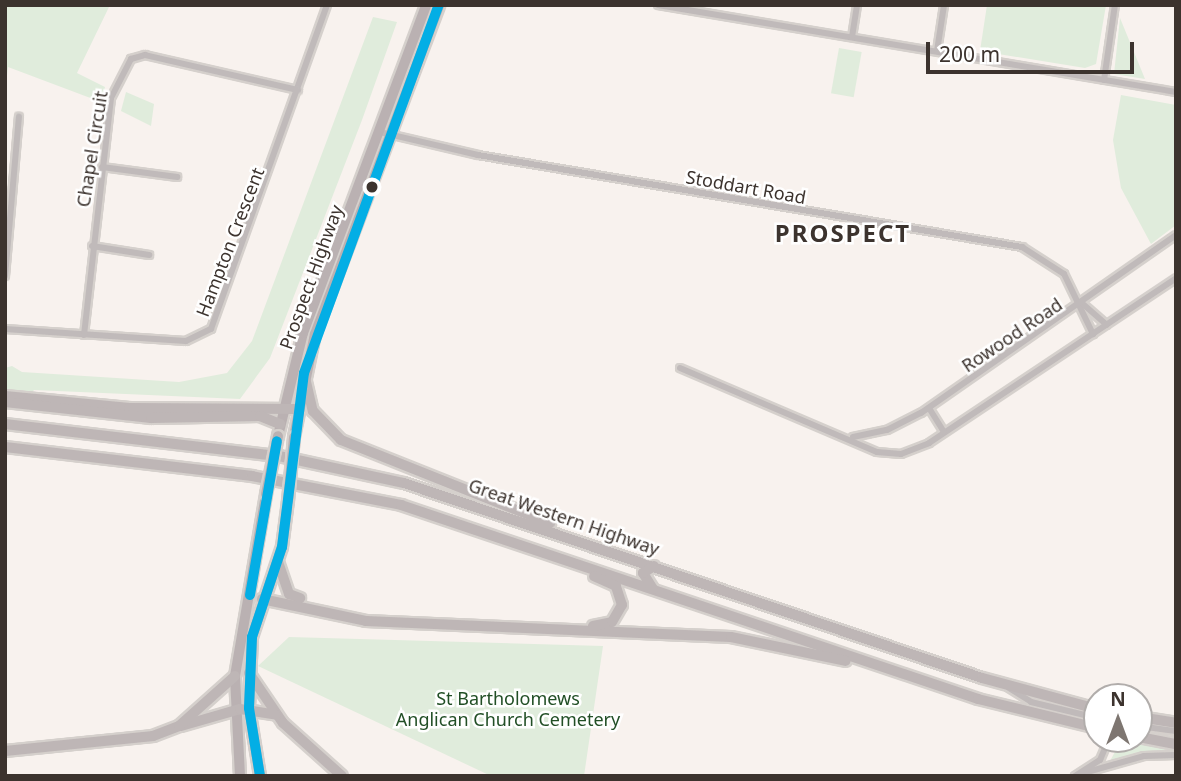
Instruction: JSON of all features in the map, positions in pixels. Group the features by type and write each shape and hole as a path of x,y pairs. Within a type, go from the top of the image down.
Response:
{"highway":[{"path":"304,373 313,411 341,440 608,550"},
{"path":"7,402 130,408 285,406 298,409"},
{"path":"7,402 152,418 260,416 281,424"},
{"name":"Great Western Highway","path":"5,424 235,450 355,471 608,550 1005,685 1083,705"},
{"path":"5,447 312,485 401,505 910,676"},
{"path":"278,562 289,594 356,615 595,626 618,618 622,605 616,586 529,547"},
{"path":"653,589 643,573 654,566"},
{"path":"262,599 377,622 764,640 910,676 1083,724"},
{"path":"249,673 276,715 342,776"},
{"path":"179,726 235,676"},
{"path":"5,751 127,740 233,710 249,708 276,715"},
{"path":"1153,719 1176,723"},
{"path":"1153,740 1176,744"}],"main road":[{"name":"Prospect Highway","path":"240,776 233,710 235,676 266,494 285,406 303,333 426,5"},
{"name":"Prospect Highway","path":"260,776 249,708 249,673 262,599 278,562 304,373 439,5"}],"street":[{"name":"Hampton Crescent","path":"5,329 186,341 211,329 299,90 327,5"},
{"path":"658,5 1176,92"},
{"path":"852,37 857,5"},
{"path":"937,51 944,5"},
{"path":"1104,80 1115,5"},
{"name":"Chapel Circuit","path":"84,335 92,246 111,98 135,56 299,90"},
{"path":"5,276 19,117"},
{"name":"Stoddart Road","path":"380,132 1022,247 1055,264 1084,305 1107,325"},
{"path":"102,167 177,177"},
{"name":"Rowood Road","path":"853,437 898,426 929,408 1084,305 1176,236"},
{"path":"92,246 149,256"},
{"path":"680,368 894,455 944,432 1176,278"},
{"name":"Stoddart Road","path":"1084,305 1093,334"},
{"path":"929,408 944,432"},
{"path":"1005,685 1031,702 1083,715"},
{"path":"1153,728 1176,731"},
{"path":"1078,775 1100,760 1103,753"},
{"path":"1078,775 1144,756 1176,755"}],"green space":[{"path":"5,5 109,7 77,73 105,87 101,102 8,67 5,92"},
{"path":"987,5 1106,5 1096,64 1085,68 980,51"},
{"path":"373,17 397,22 270,358 240,399 34,390 21,406 5,393 5,368 12,366 22,372 179,382 227,373 252,341"},
{"path":"1120,18 1145,79 1114,74"},
{"path":"839,48 862,52 854,97 831,93"},
{"path":"126,92 154,104 151,126 121,111"},
{"path":"1121,95 1176,105 1176,225 1151,244 1121,188 1113,140"},
{"name":"St Bartholomews Anglican Church Cemetery","path":"289,637 603,646 584,776 491,776 258,666"},
{"path":"1153,745 1174,750 1110,761 1114,753 1153,753"}],"transit line":[{"path":"260,776 249,708 252,637 282,547 304,373 439,5"},
{"path":"250,595 277,441"}],"district":[{"name":"PROSPECT","path":"843,233"}]}
